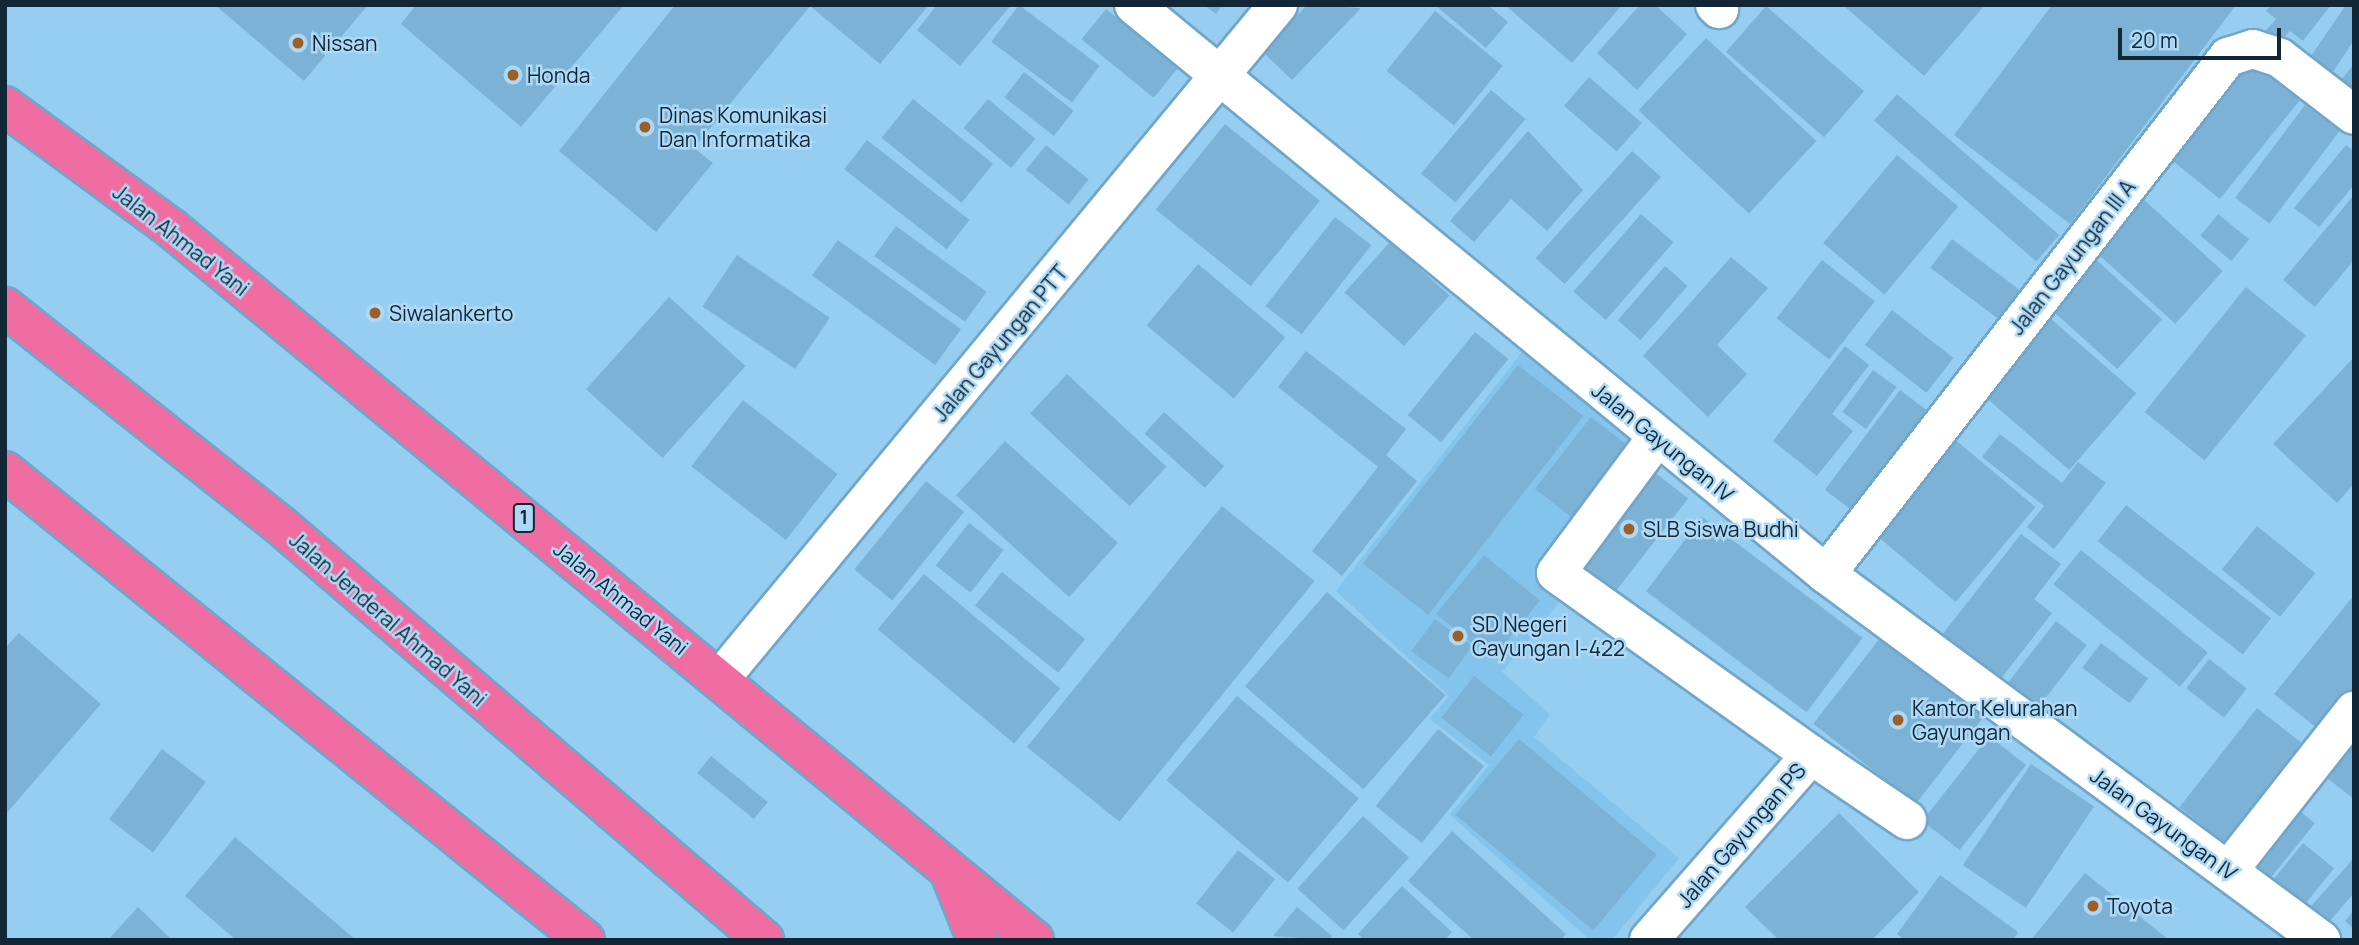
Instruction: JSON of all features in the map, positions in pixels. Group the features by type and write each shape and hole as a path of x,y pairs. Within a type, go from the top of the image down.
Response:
{"highway":[{"name":"Jalan Ahmad Yani","path":"5,106 171,228 1034,940"},
{"name":"Jalan Jenderal Ahmad Yani","path":"5,307 280,525 764,940"},
{"path":"5,471 585,940"},
{"path":"948,869 977,940"}],"street":[{"name":"Jalan Gayungan IV","path":"1133,5 1220,80 1826,574 2321,940"},
{"name":"Jalan Gayungan PTT","path":"720,679 1220,80 1278,5"},
{"name":"Jalan Gayungan III A","path":"1826,574 2228,57 2253,49 2280,58 2354,116"},
{"path":"1657,437 1556,573 1811,755"},
{"path":"2228,871 2354,711"},
{"name":"Jalan Gayungan PS","path":"1649,940 1811,755 1907,820"}],"shaded area":[{"name":"SD Negeri Gayungan I-422","path":"1522,352 1644,447 1537,581 1561,600 1502,672 1550,714 1534,737 1679,858 1612,940 1590,940 1450,815 1489,765 1430,719 1449,696 1336,591"}],"building":[{"name":"Nissan","path":"215,5 368,5 304,81"},
{"name":"Honda","path":"416,5 624,5 521,127 401,24"},
{"name":"Dinas Komunikasi Dan Informatika","path":"675,5 929,5 880,64 810,6 694,148 713,163 656,232 559,151"},
{"path":"937,5 1011,5 960,66 917,30"},
{"path":"1019,5 1100,66 1072,103 991,42"},
{"path":"1204,5 1222,5 1216,14"},
{"path":"1307,5 1361,8 1292,80 1263,52"},
{"path":"1435,5 1488,5 1508,22 1486,48"},
{"path":"1505,5 1622,5 1572,63"},
{"path":"1640,5 1655,5 1687,34 1637,90 1597,53"},
{"path":"1843,5 1985,5 1924,76"},
{"path":"2052,5 2236,5 2070,224 1954,135"},
{"path":"2271,5 2331,5 2303,41 2290,31 2275,48 2260,37 2276,19 2266,11"},
{"path":"2346,5 2354,7 2354,40 2333,72 2311,56"},
{"path":"1766,6 1864,91 1824,137 1726,52"},
{"path":"1106,9 1178,68 1154,98 1081,39"},
{"path":"1435,11 1503,66 1454,126 1387,71"},
{"path":"1706,38 1816,141 1749,213 1638,110"},
{"path":"2250,60 2300,100 2220,199 2170,159"},
{"path":"2354,64 2354,97 2337,85"},
{"path":"1024,72 1074,111 1054,136 1004,97"},
{"path":"1589,77 1642,123 1617,152 1564,106"},
{"path":"1491,90 1525,119 1455,202 1421,173"},
{"path":"1897,94 2059,235 2036,261 1874,120"},
{"path":"913,99 993,164 962,203 882,138"},
{"path":"988,99 1035,139 1011,168 964,128"},
{"path":"2305,105 2339,131 2270,224 2235,198"},
{"path":"1225,124 1320,201 1251,286 1156,209"},
{"path":"1528,131 1583,190 1547,231 1511,199 1474,242 1450,221"},
{"path":"867,140 969,220 947,249 844,169"},
{"path":"1046,145 1089,180 1069,204 1026,170"},
{"path":"2346,145 2354,151 2354,185 2319,227 2294,208"},
{"path":"1632,151 1661,177 1565,284 1536,258"},
{"path":"1897,155 1958,206 1884,295 1823,243"},
{"path":"2354,195 2354,260 2315,307 2283,280"},
{"path":"2144,200 2223,271 2175,324 2096,253"},
{"path":"1641,214 1673,242 1606,320 1573,292"},
{"path":"2218,214 2249,239 2231,261 2200,236"},
{"path":"1335,217 1371,245 1302,334 1265,306"},
{"path":"896,226 987,292 965,322 874,256"},
{"path":"1952,239 2029,297 2007,326 1930,268"},
{"path":"838,240 961,329 935,365 812,276"},
{"path":"1390,242 1449,296 1404,346 1344,293"},
{"path":"737,255 830,318 795,369 702,306"},
{"path":"1731,257 1768,288 1717,345 1747,374 1708,417 1643,356"},
{"path":"2093,257 2162,319 2117,369 2048,307"},
{"path":"1822,260 1875,301 1829,360 1776,318"},
{"path":"1198,264 1285,337 1234,399 1147,325"},
{"path":"1665,266 1688,286 1640,340 1618,320"},
{"path":"2246,287 2306,335 2205,461 2145,412"},
{"path":"669,297 746,366 663,458 586,389"},
{"path":"1892,310 1953,358 1926,393 1865,345"},
{"path":"2051,319 2136,393 2069,470 1984,396"},
{"path":"1475,332 1508,359 1441,442 1408,415"},
{"path":"1845,346 1869,365 1832,414 1853,431 1817,476 1773,441"},
{"path":"1306,351 1406,429 1386,455 1417,481 1342,576 1312,551 1378,467 1278,387"},
{"path":"2354,357 2354,484 2337,503 2273,444"},
{"path":"1518,365 1583,416 1428,615 1363,564"},
{"path":"1873,370 1896,387 1866,429 1842,412"},
{"path":"1067,374 1166,467 1130,506 1030,413"},
{"path":"1900,390 1935,416 1860,516 1825,490"},
{"path":"743,400 838,474 786,540 691,466"},
{"path":"1164,412 1224,466 1205,488 1145,434"},
{"path":"1591,417 1636,452 1580,524 1535,489"},
{"path":"2000,434 2062,483 2078,462 2106,483 2054,549 2027,527 2044,506 1982,457"},
{"path":"1952,437 2035,507 1956,602 1872,532"},
{"path":"1005,441 1118,543 1069,597 956,495"},
{"name":"SLB Siswa Budhi","path":"1644,464 1688,498 1614,593 1570,559"},
{"path":"926,481 964,512 892,600 854,570"},
{"path":"2126,505 2271,618 2243,655 2098,541"},
{"path":"1222,506 1314,581 1119,822 1027,747"},
{"path":"1702,517 1863,638 1807,712 1646,591"},
{"path":"969,523 1004,550 970,593 936,566"},
{"path":"2257,526 2315,573 2280,617 2222,570"},
{"path":"2021,534 2061,564 2034,599 2052,613 1996,685 1938,640"},
{"path":"2081,550 2208,653 2180,687 2053,584"},
{"path":"1484,555 1540,600 1492,659 1436,614"},
{"path":"1002,572 1085,639 1058,673 975,605"},
{"path":"924,574 1060,688 1014,744 878,629"},
{"path":"1327,592 1445,695 1363,789 1245,686"},
{"path":"2354,595 2354,695 2323,733 2274,694"},
{"path":"1435,619 1472,646 1449,678 1411,651"},
{"path":"2056,621 2087,645 2035,711 2004,687"},
{"path":"19,633 101,704 5,815 5,648"},
{"name":"Kantor Kelurahan Gayungan","path":"1881,637 1983,717 1916,804 1813,724"},
{"path":"2101,643 2148,679 2129,703 2082,668"},
{"path":"2209,659 2247,689 2224,718 2186,688"},
{"path":"1474,676 1524,715 1491,757 1441,718"},
{"path":"1237,696 1359,798 1288,882 1166,780"},
{"path":"2257,708 2317,755 2239,854 2179,807"},
{"path":"1438,729 1484,766 1422,843 1376,806"},
{"path":"1989,736 2026,765 1960,850 1923,821"},
{"path":"1519,739 1657,855 1593,931 1455,815"},
{"path":"2354,745 2354,799 2327,778"},
{"path":"162,749 206,782 153,852 109,819"},
{"path":"711,756 768,802 754,819 697,773"},
{"path":"2031,764 2094,806 2026,908 1963,865"},
{"path":"2290,803 2315,823 2267,882 2242,862"},
{"path":"1839,813 1919,892 1872,940 1779,940 1745,907"},
{"path":"1363,816 1409,857 1344,930 1297,889"},
{"path":"1452,831 1566,934 1561,940 1474,940 1408,881"},
{"path":"235,837 356,940 236,940 185,896"},
{"path":"2303,843 2334,868 2297,914 2266,889"},
{"path":"1238,850 1275,879 1233,933 1196,904"},
{"path":"2354,858 2354,893 2323,929 2305,913"},
{"name":"Toyota","path":"2085,873 2169,940 2031,940"},
{"path":"1940,875 2018,932 2013,940 1904,940 1897,934"},
{"path":"1402,886 1452,932 1445,940 1364,940 1358,934"},
{"path":"138,907 172,940 108,940"},
{"path":"1297,907 1332,936 1329,940 1273,936"},
{"path":"2354,910 2354,929 2345,921"}],"place":[{"name":"Nissan","path":"298,43"},
{"name":"Honda","path":"513,75"},
{"name":"Dinas Komunikasi Dan Informatika","path":"645,127"},
{"name":"Siwalankerto","path":"375,313"},
{"name":"SLB Siswa Budhi","path":"1629,529"},
{"name":"SD Negeri Gayungan I-422","path":"1458,636"},
{"name":"Kantor Kelurahan Gayungan","path":"1898,720"},
{"name":"Toyota","path":"2093,906"}]}
